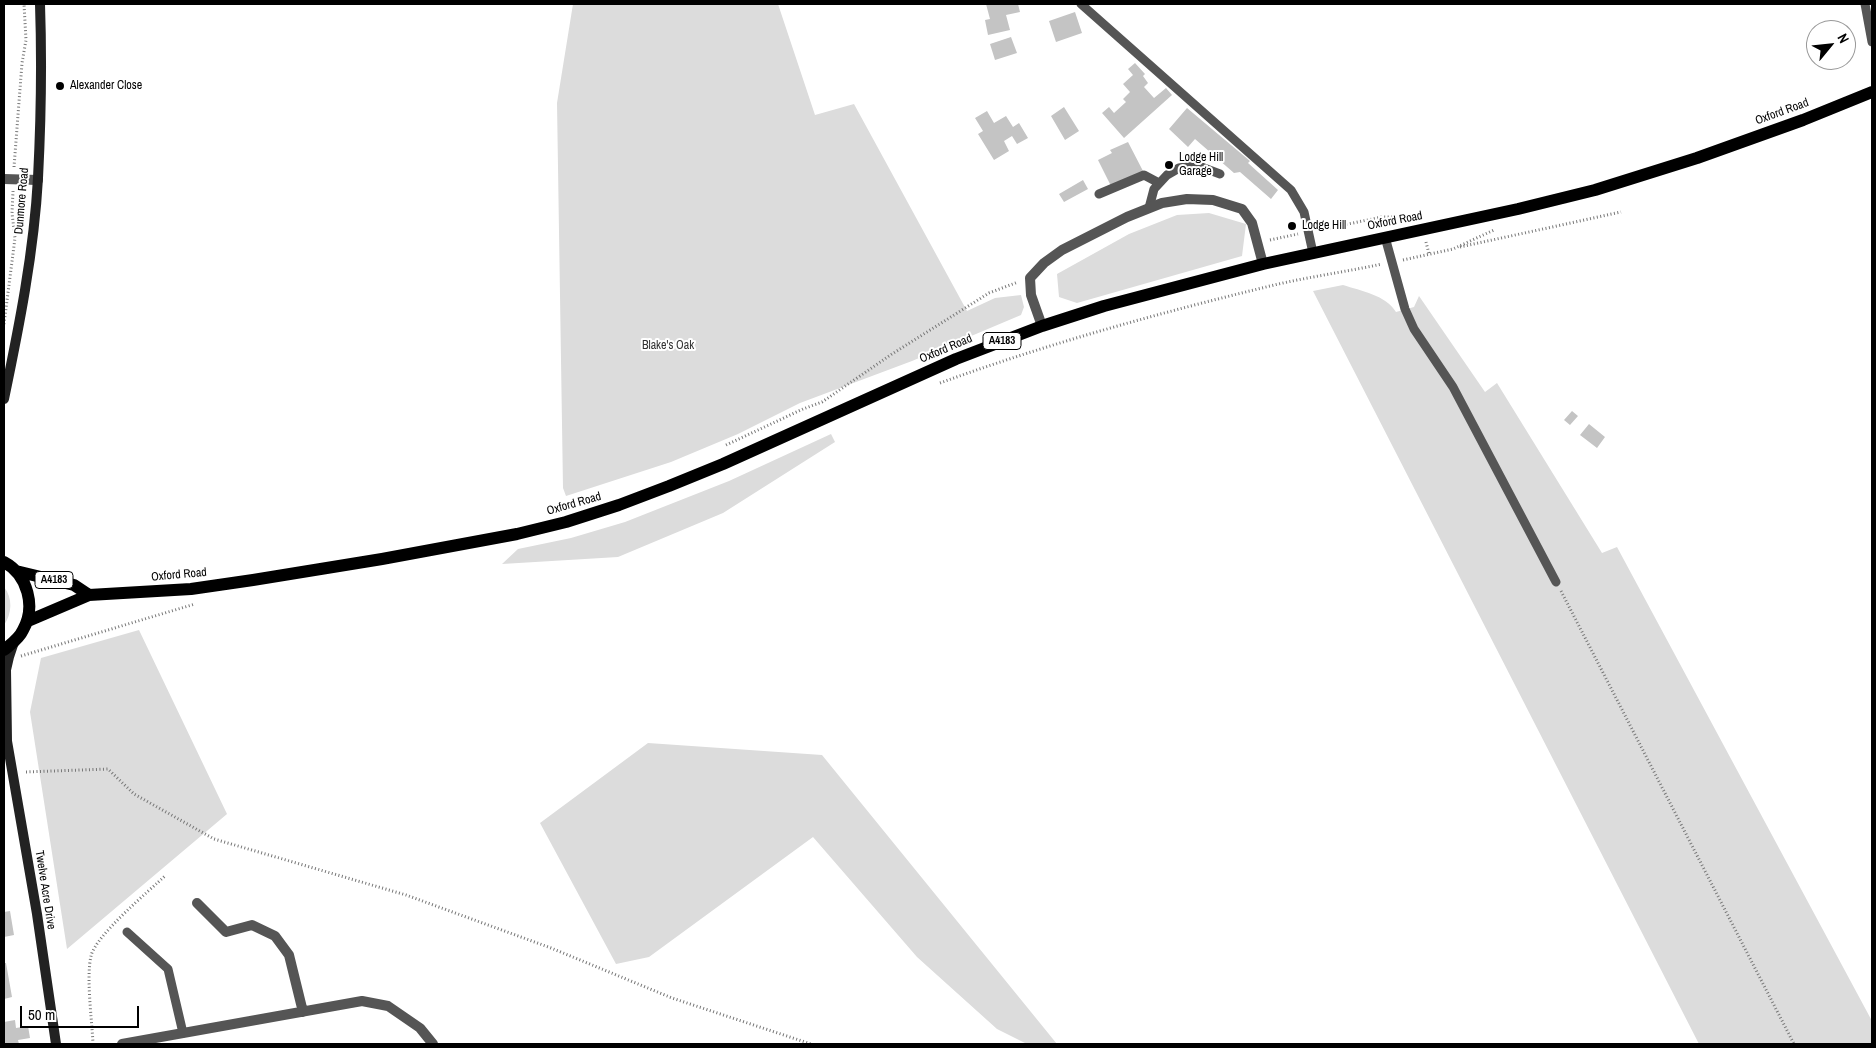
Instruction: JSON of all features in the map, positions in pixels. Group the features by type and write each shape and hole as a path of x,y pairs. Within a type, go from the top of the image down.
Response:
{"main road":[{"name":"Oxford Road","path":"28,620 89,594 191,589 244,581 392,558 517,534 566,522 669,486 723,464 956,359 1042,326 1104,306 1263,264 1499,213 1595,190 1697,158 1872,92"},
{"name":"Oxford Road","path":"8,564 74,585 89,594"},
{"name":"A4183","path":"8,564 26,586 30,603 28,620"},
{"path":"4,650 22,632 28,620"}],"street":[{"name":"Dunmore Road","path":"4,399 28,267 38,180 42,62 40,4"},
{"path":"9,179 38,180"},
{"path":"1042,326 1030,295 1030,278 1044,263 1062,250 1127,217 1162,203 1187,199 1213,200 1242,209 1252,223 1263,264"},
{"name":"Twelve Acre Drive","path":"14,642 6,670 5,737 37,914 56,1044"},
{"path":"197,903 226,932 252,925 275,936 288,954 303,1012"},
{"path":"122,1044 172,1040 183,1033 362,1001 388,1006 420,1028 433,1044"}],"lane":[{"path":"1082,4 1291,190 1304,212 1313,253"},
{"path":"1865,4 1872,42"},
{"path":"1149,208 1154,189 1167,175 1179,168 1196,165 1220,174"},
{"path":"1099,194 1144,175 1159,183"},
{"path":"1385,237 1405,309 1414,329 1452,387 1556,582"},
{"path":"127,932 168,970 183,1033"}],"path":[{"path":"4,324 15,238 9,179 26,40 24,4"},
{"path":"1392,262 1621,212"},
{"path":"1257,243 1382,217 1411,217"},
{"path":"1453,249 1498,228"},
{"path":"725,446 822,402 892,354 990,293 1030,278"},
{"path":"1556,582 1794,1044"},
{"path":"26,772 108,769 134,794 214,839 406,895 551,948 672,998 811,1044"},
{"path":"93,1044 91,954 106,932 166,874"}],"green space":[{"name":"Blake's Oak","path":"573,4 778,4 815,115 854,104 967,311 995,298 1021,295 1024,307 1021,315 912,361 800,403 738,434 671,462 566,496 563,488 557,103"},
{"path":"1209,213 1246,224 1242,256 1077,303 1059,297 1057,274 1129,234 1177,215"},
{"path":"1343,285 1386,301 1396,312 1414,307 1419,296 1485,392 1497,383 1602,553 1617,547 1872,1021 1872,1044 1699,1044 1313,291"},
{"path":"831,434 835,442 723,513 618,557 502,564 518,549 571,538 625,522 729,481"},
{"path":"4,587 9,596 10,611 4,625"},
{"path":"139,630 227,814 67,949 30,712 41,658"},
{"path":"648,743 822,755 1057,1044 1027,1044 997,1029 917,957 813,837 649,957 616,964 540,823"}],"building":[{"path":"986,4 1018,4 1020,12 1006,15 1010,30 988,35 985,20 990,19"},
{"path":"1075,12 1082,33 1056,42 1049,21"},
{"path":"1011,37 1017,53 995,60 990,44"},
{"path":"1135,63 1145,74 1143,76 1148,83 1144,87 1154,98 1166,88 1172,95 1124,138 1102,113 1109,107 1114,113 1126,102 1123,99 1130,92 1123,84 1133,75 1128,69"},
{"path":"1064,107 1079,131 1065,140 1051,116"},
{"path":"1187,108 1250,161 1248,163 1278,190 1271,199 1240,172 1234,173 1195,139 1188,147 1169,129"},
{"path":"987,111 994,123 1006,116 1013,127 1019,123 1028,138 1017,144 1012,136 1004,141 1009,151 994,160 978,134 983,131 975,118"},
{"path":"1128,142 1143,171 1111,186 1098,160 1112,153 1110,150"},
{"path":"1083,180 1088,189 1064,202 1059,194"},
{"path":"1572,411 1578,416 1570,425 1564,420"},
{"path":"1589,424 1605,437 1597,448 1580,435"},
{"path":"10,911 14,935 4,937 4,912"},
{"path":"4,963 6,963 12,997 4,999"},
{"path":"15,1020 16,1028 28,1026 30,1038 18,1040 19,1044 4,1044 4,1022"}],"place":[{"name":"Alexander Close","path":"60,86"},
{"name":"Lodge Hill Garage","path":"1169,165"},
{"name":"Lodge Hill","path":"1292,226"}]}
